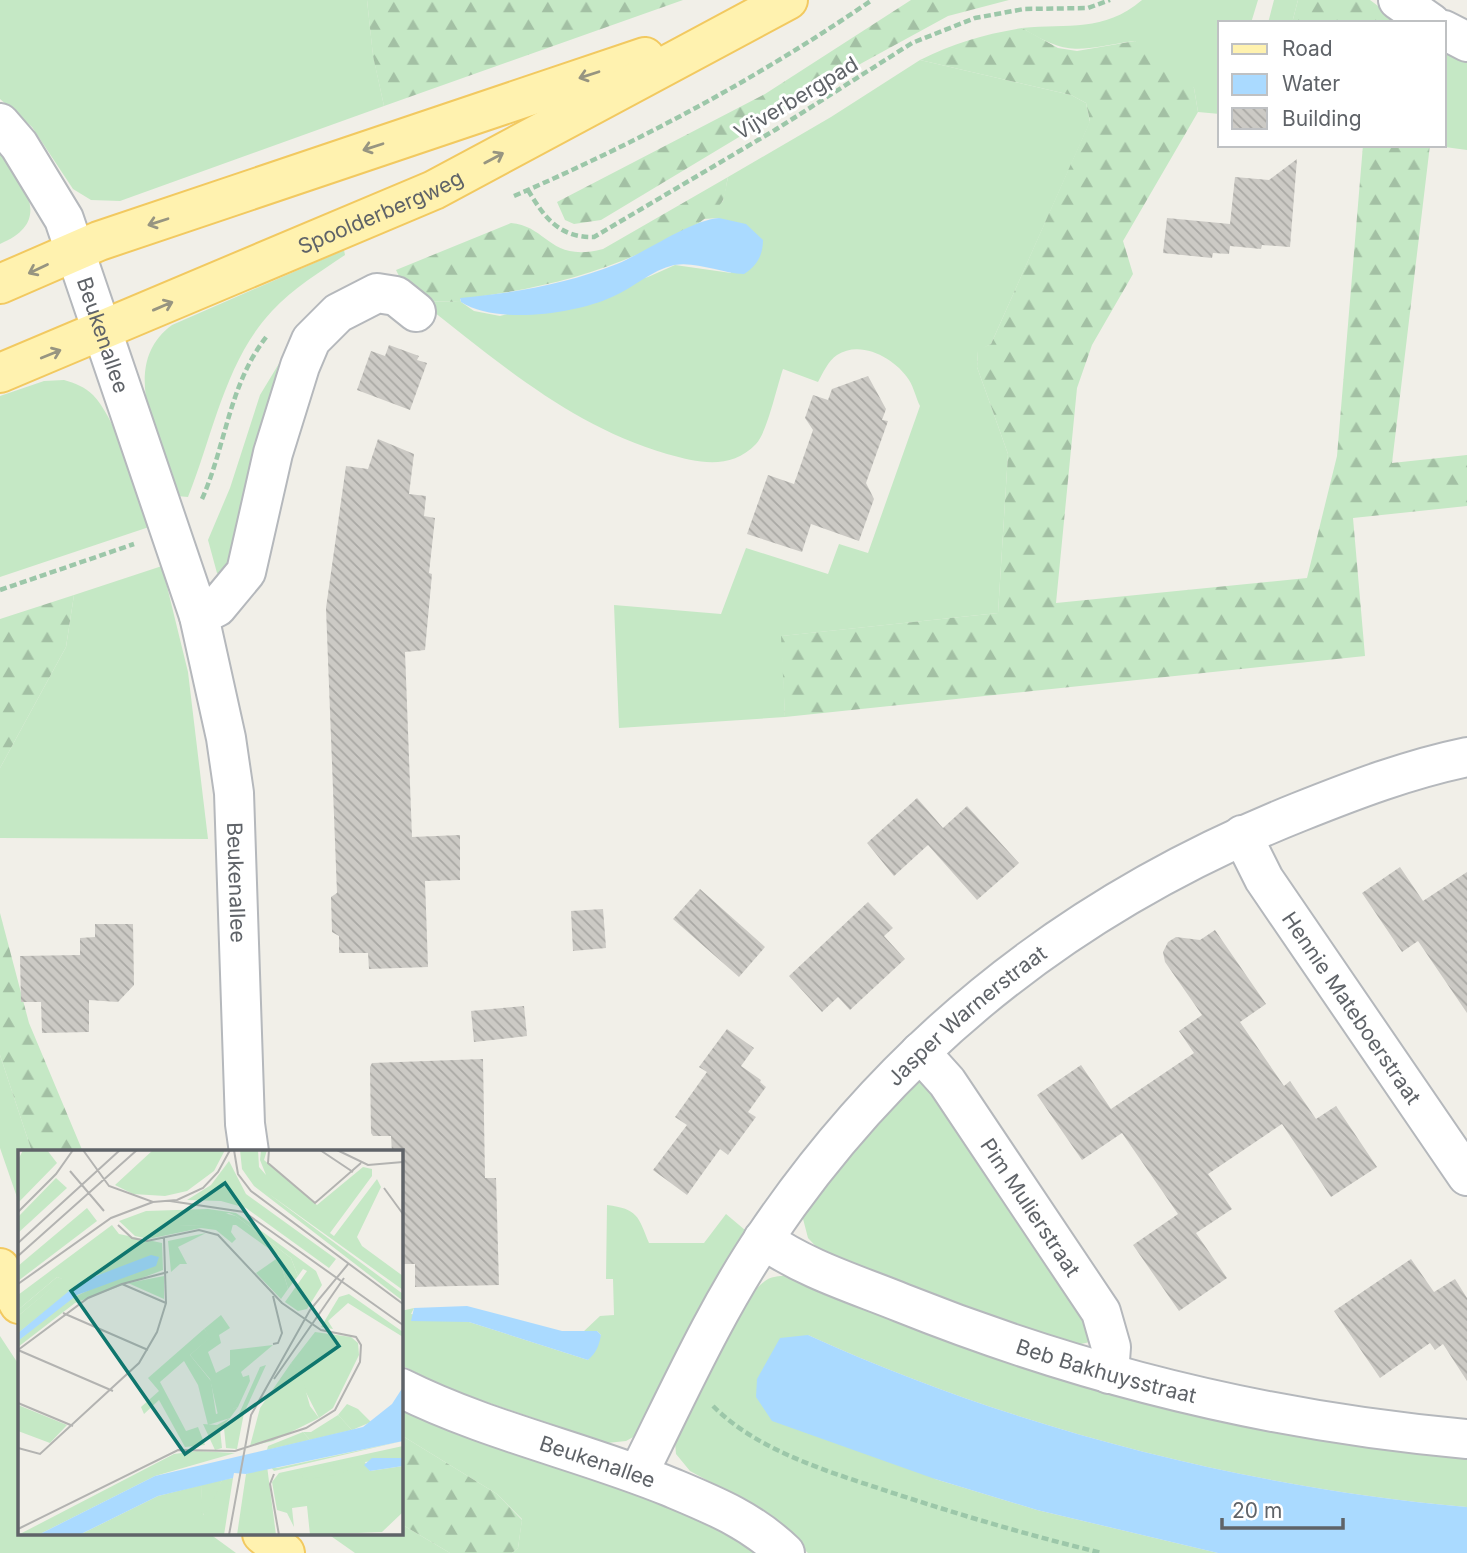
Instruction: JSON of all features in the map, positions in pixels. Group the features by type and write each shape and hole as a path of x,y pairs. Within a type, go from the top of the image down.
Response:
{"main road":[{"name":"Spoolderbergweg","path":"0,373 101,333 434,190 788,0"},
{"name":"Spoolderbergweg","path":"0,284 75,252 355,153 746,23"},
{"path":"0,1268 18,1302"},
{"path":"264,1536 285,1553"}],"street":[{"path":"1398,0 1428,21"},
{"path":"1446,31 1467,41"},
{"name":"Beukenallee","path":"0,123 19,145 46,185 64,219 199,616 226,738 234,793 245,1124 249,1150"},
{"path":"199,616 217,607 246,572 273,453 300,366 311,340 338,313 377,293 396,296 416,312"},
{"name":"Jasper Warnerstraat","path":"638,1474 685,1378 763,1239 837,1141 920,1052 998,983 1070,929 1149,881 1241,835 1358,788 1467,757"},
{"name":"Hennie Mateboerstraat","path":"1241,835 1264,879 1467,1176"},
{"name":"Pim Mulierstraat","path":"920,1052 947,1082 1101,1312 1111,1347 1110,1374"},
{"name":"Beb Bakhuysstraat","path":"763,1239 798,1261 919,1310 1110,1374 1282,1413 1467,1439"},
{"name":"Beukenallee","path":"402,1388 452,1412 638,1474 730,1512 760,1531 785,1553"}],"path":[{"name":"Vijverbergpad","path":"872,0 796,52 761,72 637,138 528,190 548,221 565,233 594,237 786,124 912,43 975,18 1024,9 1088,8 1110,0"},
{"path":"685,1378 733,1427 786,1454 933,1506 1102,1553"}],"green space":[{"path":"0,0 367,0 373,55 384,106 120,201 91,200 73,189 32,127 0,99"},
{"path":"367,0 683,0 384,106 373,56"},
{"path":"911,0 1009,0 948,16 862,63 601,220 574,224 565,220 557,202 765,94"},
{"path":"1142,0 1258,0 1252,21 1218,21 1218,114 1198,112 1194,88 1135,41 1089,48 1065,48 1022,28 1099,22 1128,10"},
{"path":"1274,0 1298,0 1293,21 1269,21"},
{"path":"1298,0 1370,0 1398,21 1293,21"},
{"path":"1022,28 1058,48 1077,51 1135,41 1160,53 1185,73 1194,88 1198,112 1123,241 1133,274 1092,345 1077,388 1056,603 1307,578 1337,456 1363,147 1430,147 1392,463 1467,455 1467,506 1353,518 1365,656 785,717 781,636 998,613 1008,454 977,367 978,350 991,344 1090,121 1086,103 1071,95 920,60 995,33"},
{"path":"1446,50 1467,58 1467,150 1445,147"},
{"path":"920,60 1071,95 1086,103 1090,122 991,344 978,351 977,367 1008,454 998,613 782,636 785,717 619,728 614,605 721,614 746,548 828,574 839,544 868,553 920,406 912,386 896,365 867,350 857,349 837,355 828,364 818,382 783,369 768,420 756,444 736,458 725,461 691,460 632,442 567,409 507,369 420,301 461,302 474,311 500,316 648,277 675,265 731,273 719,218 704,219 723,201 728,177 831,117"},
{"path":"0,151 25,189 30,213 26,224 17,235 0,244"},
{"path":"728,177 722,202 700,222 623,261 570,278 516,291 460,299 461,302 420,301 403,284 396,270 511,223 533,230 560,248 585,252 603,249"},
{"path":"344,250 345,255 289,295 256,331 231,375 188,497 177,496 148,406 145,383 147,362 155,342 172,325"},
{"path":"292,342 237,562 223,576 217,573 208,540 230,488 260,395"},
{"path":"64,380 93,395 111,422 149,527 0,577 0,396 44,381"},
{"path":"162,566 188,672 208,839 0,838 0,768 66,647 74,595"},
{"path":"74,595 66,647 0,768 0,619"},
{"path":"0,913 29,1023 82,1150 31,1150 0,1055"},
{"path":"0,1055 31,1150 18,1150 18,1200 0,1148"},
{"path":"918,1081 938,1092 1093,1318 1090,1342 1067,1347 824,1255 808,1238 802,1215 883,1111"},
{"path":"607,1205 636,1215 649,1243 704,1243 726,1214 745,1230 637,1435 626,1441 607,1443 451,1390 402,1366 402,1311 414,1308 411,1314 469,1322 588,1360 601,1335 597,1331 582,1333 600,1316 614,1315 613,1279 606,1279"},
{"path":"789,1275 1467,1453 1467,1507 1299,1485 1130,1448 965,1398 808,1335 935,1479 1037,1510 1218,1553 808,1553 756,1507 690,1471 676,1454 675,1442 703,1378 741,1308 768,1279"},
{"path":"0,1336 18,1363 18,1536 213,1536 236,1553 0,1553"},
{"path":"402,1408 680,1506 746,1544 755,1553 512,1553 518,1548 522,1519 497,1494 402,1436"},
{"path":"402,1436 497,1494 522,1520 518,1548 512,1553 450,1553 402,1525"},
{"path":"402,1525 450,1553 355,1553 331,1536 402,1536"}],"water":[{"path":"719,218 746,224 763,240 758,260 744,274 691,265 674,265 596,303 557,312 514,315 494,313 461,302 460,298 540,287 598,271 629,259 695,224"},
{"path":"467,1306 562,1331 597,1331 601,1335 595,1352 588,1360 469,1322 411,1321 414,1308"},
{"path":"808,1335 965,1398 1130,1448 1299,1485 1467,1507 1467,1553 1218,1553 1037,1510 935,1479 772,1421 756,1397 757,1379 780,1338"}],"building":[{"path":"1297,159 1290,247 1262,245 1261,249 1230,246 1229,254 1213,253 1212,258 1163,253 1167,218 1230,224 1235,177 1269,180"},
{"path":"389,345 419,356 417,360 427,363 410,410 357,390 371,351 385,356"},
{"path":"868,376 886,409 882,420 888,421 866,483 874,499 859,541 811,524 802,552 747,534 768,475 794,484 813,430 805,418 813,395 828,400 832,389"},
{"path":"378,439 414,454 409,494 426,496 424,516 435,518 425,650 405,652 412,837 460,835 460,880 425,881 428,967 369,969 368,953 339,953 339,936 332,932 331,897 337,893 326,608 346,466 368,469"},
{"path":"917,798 943,828 967,806 1019,863 977,900 928,845 894,876 867,843"},
{"path":"1400,867 1423,901 1467,872 1467,1013 1418,941 1402,952 1362,893"},
{"path":"700,889 765,947 739,977 673,919"},
{"path":"868,902 893,928 884,936 905,959 850,1010 838,997 822,1012 789,976"},
{"path":"603,909 606,948 573,951 571,911"},
{"path":"95,924 133,924 134,985 118,1002 89,1000 89,1032 42,1033 41,1002 21,1002 20,956 80,955 80,938 95,937"},
{"path":"1215,930 1266,1004 1240,1022 1284,1086 1290,1081 1316,1119 1336,1106 1377,1167 1331,1197 1282,1124 1208,1174 1232,1209 1196,1233 1227,1278 1179,1311 1133,1245 1178,1214 1122,1133 1082,1160 1037,1095 1081,1065 1111,1109 1194,1053 1179,1031 1202,1015 1165,962 1163,952 1168,942 1176,937 1200,940"},
{"path":"524,1006 527,1036 474,1042 471,1011"},
{"path":"727,1029 754,1048 741,1066 761,1080 766,1087 748,1112 756,1117 728,1155 720,1149 687,1195 653,1170 687,1125 675,1117 707,1072 699,1067"},
{"path":"483,1059 485,1178 496,1178 499,1285 415,1287 415,1264 403,1264 402,1150 392,1150 391,1136 373,1136 371,1133 372,1063"},
{"path":"1411,1259 1434,1292 1455,1279 1467,1298 1467,1381 1443,1344 1435,1350 1430,1343 1380,1378 1334,1311"}]}
